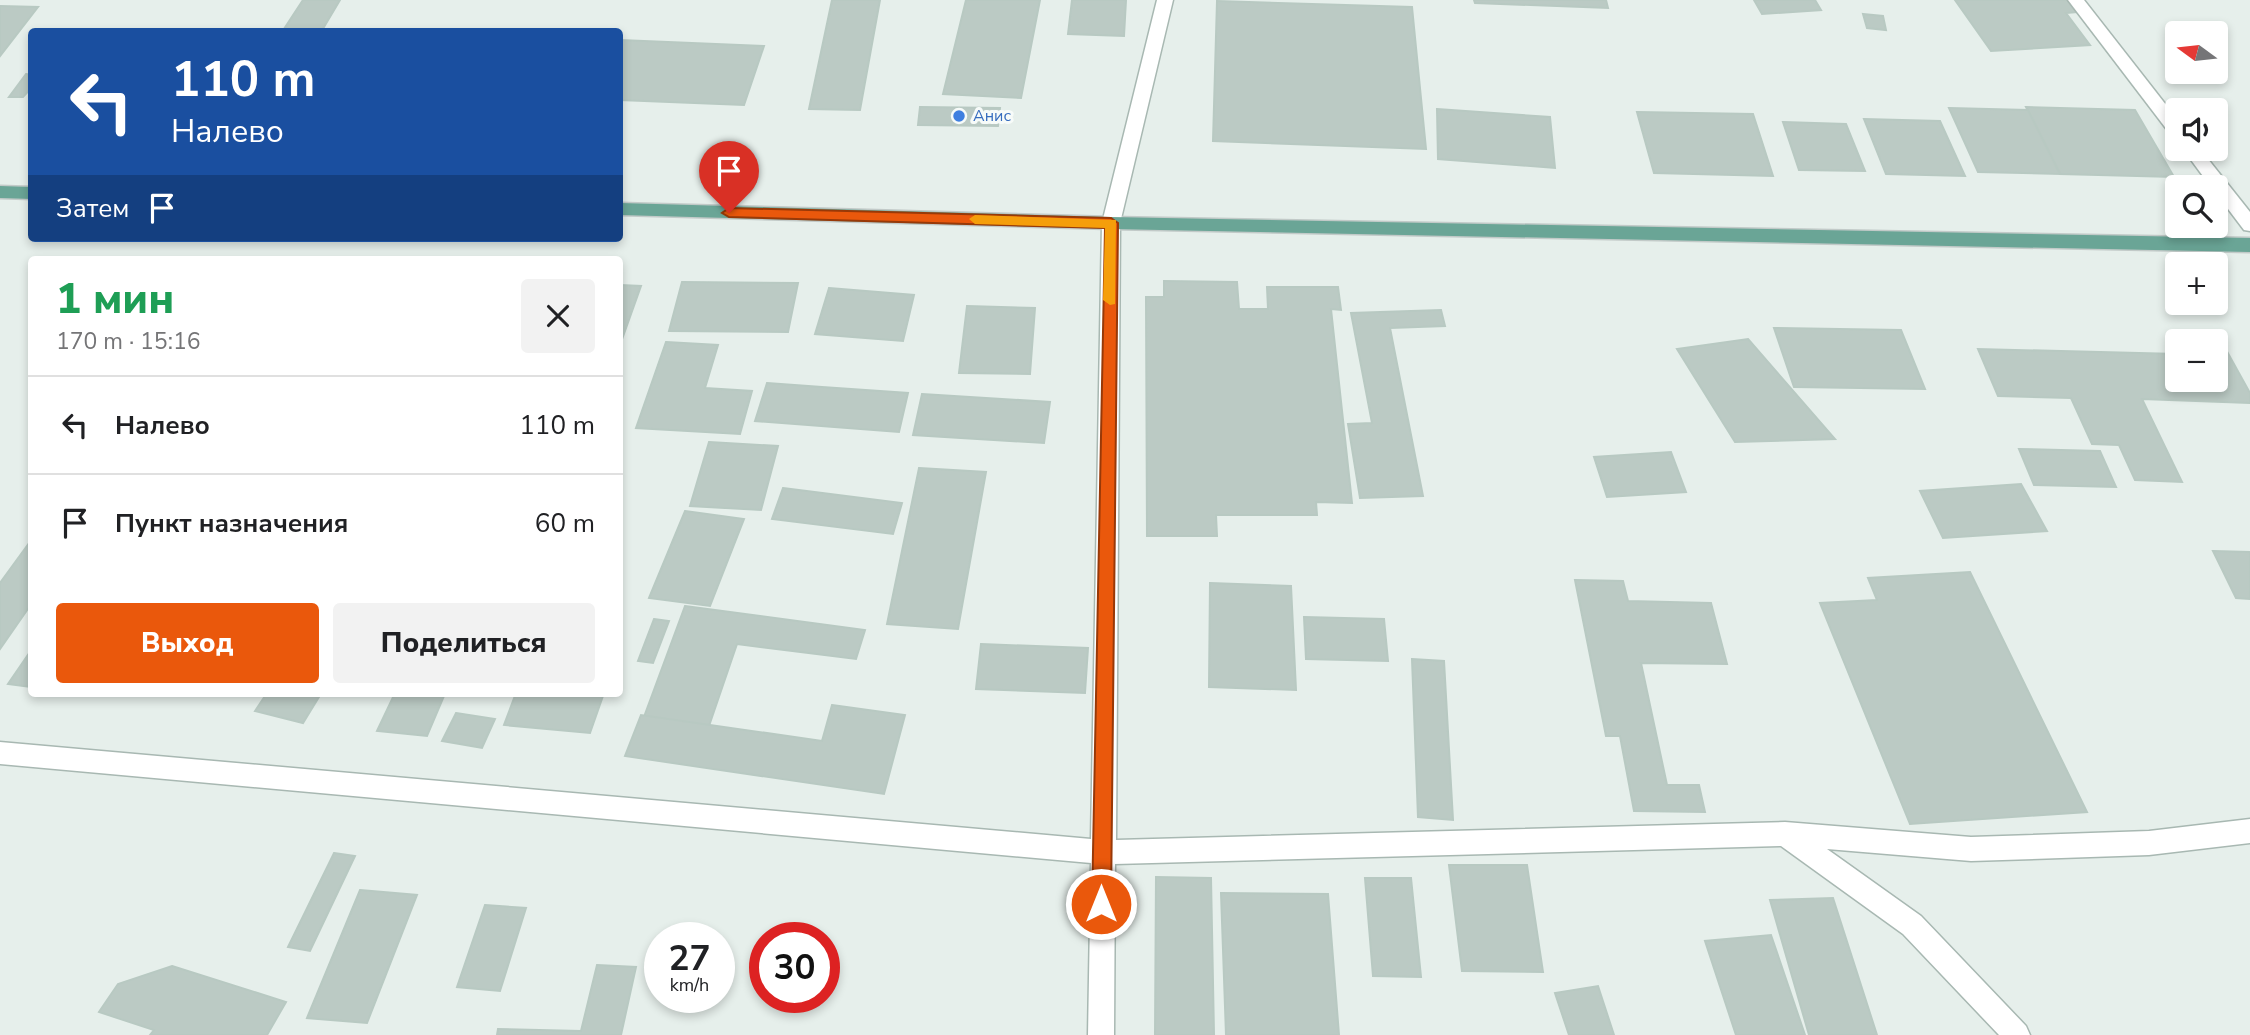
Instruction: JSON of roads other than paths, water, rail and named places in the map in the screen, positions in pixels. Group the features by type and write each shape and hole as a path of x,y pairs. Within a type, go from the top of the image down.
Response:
{"main road":[{"path":"0,192 28,193"},
{"path":"623,209 1111,223 2250,245"}],"street":[{"path":"1101,1035 1101,852 1111,223 1165,0"},
{"path":"2076,0 2165,115"},
{"path":"2200,161 2250,225"},
{"path":"0,754 1101,852 1785,834 1971,849 2149,843 2250,831"},
{"path":"1785,834 1912,926 2017,1035"}],"place":[{"name":"Анис","path":"959,116"}]}
